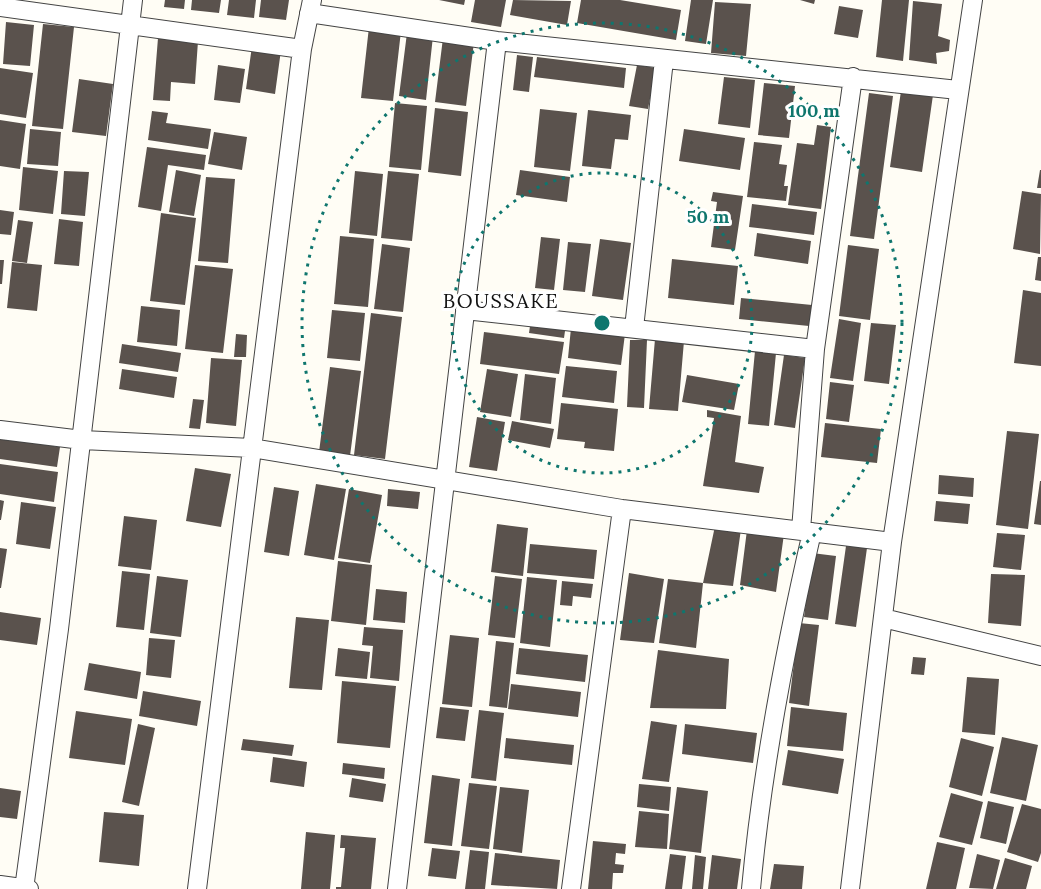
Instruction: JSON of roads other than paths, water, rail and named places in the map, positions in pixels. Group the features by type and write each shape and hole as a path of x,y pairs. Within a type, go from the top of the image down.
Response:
{"street":[{"path":"24,889 82,440 133,0"},
{"path":"850,889 892,542 973,0"},
{"path":"0,7 302,50"},
{"path":"197,889 302,50 310,7 497,41 664,60 853,77 958,90"},
{"path":"397,889 497,41"},
{"path":"634,328 664,60"},
{"path":"751,889 758,806 807,531 815,349 853,77"},
{"path":"465,310 815,349"},
{"path":"0,430 82,440 252,448 446,477 622,508 892,542"},
{"path":"571,889 622,508"},
{"path":"883,618 1041,656"},
{"path":"0,885 29,889"}],"district":[{"name":"BOUSSAKE","path":"501,301"}]}
